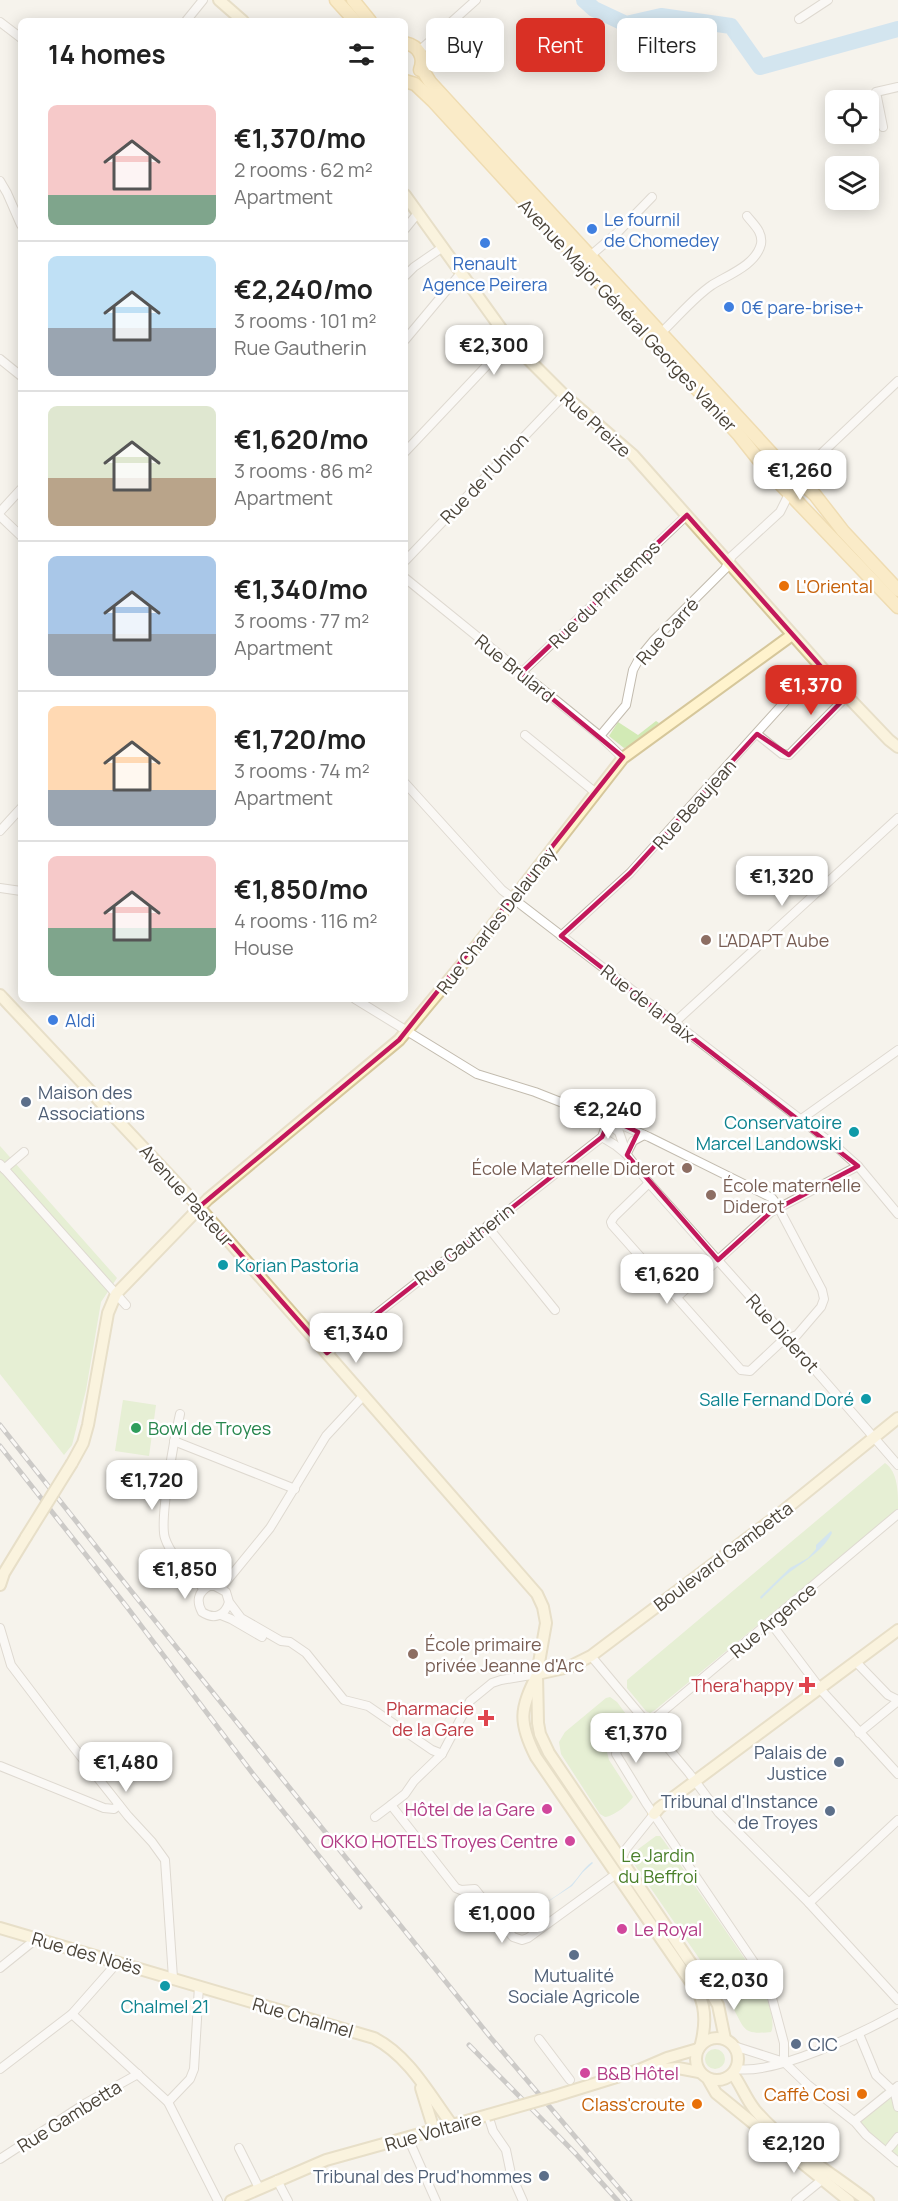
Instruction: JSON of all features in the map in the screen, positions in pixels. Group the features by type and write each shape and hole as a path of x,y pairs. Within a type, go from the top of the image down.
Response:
{"main road":[{"path":"219,0 240,18"},
{"path":"336,0 352,18"},
{"path":"353,0 368,18"},
{"path":"408,44 419,51 425,74 430,82 785,468 815,495 843,531 898,590"},
{"path":"408,79 418,74 422,64"},
{"name":"Avenue Major Général Georges Vanier","path":"408,82 415,84 433,100 739,435 760,462 898,608"},
{"name":"Rue Preize","path":"408,199 510,341 564,395 633,455 847,696 889,740 897,744"},
{"name":"Rue Charles Delaunay","path":"116,1294 199,1207 263,1151 399,1040 514,899 623,758 792,635"},
{"name":"Avenue Pasteur","path":"0,995 199,1207 537,1594 543,1607 546,1623 537,1674"},
{"path":"0,1585 2,1575 83,1443 108,1313 116,1294"},
{"name":"Boulevard Gambetta","path":"537,1674 569,1667 591,1656 721,1560 876,1438 898,1418"},
{"path":"654,1814 898,1630"},
{"path":"537,1674 540,1734 549,1753 718,2005 729,2043 738,2055 734,2071 752,2107 766,2122 868,2201"},
{"path":"537,1674 525,1699 523,1712 529,1742 536,1757 703,2003 704,2033 695,2061 703,2075 717,2093 849,2201"},
{"path":"592,1837 600,1829"},
{"path":"616,1874 621,1860"},
{"name":"Rue des Noës","path":"0,1928 173,1978"},
{"name":"Rue Chalmel","path":"173,1978 374,2038 398,2054 452,2125"},
{"path":"700,2046 712,2038 729,2043"},
{"name":"Rue Voltaire","path":"231,2201 326,2160 555,2096 639,2070 700,2046"},
{"name":"Rue Voltaire","path":"639,2070 678,2068 703,2075"},
{"path":"703,2075 721,2080 734,2071"},
{"name":"Rue Chalmel","path":"418,2079 434,2130"}],"street":[{"path":"188,18 203,0"},
{"path":"419,51 476,0"},
{"path":"799,19 828,0"},
{"path":"0,22 18,36"},
{"path":"883,127 876,92 898,87"},
{"path":"0,181 18,218"},
{"path":"590,256 618,232 652,197"},
{"path":"408,225 418,213"},
{"path":"661,333 712,285 754,257 762,241 760,232 747,216"},
{"path":"408,273 443,247"},
{"path":"408,336 461,273"},
{"path":"408,449 510,341"},
{"path":"0,359 18,374"},
{"path":"797,478 898,381"},
{"name":"Rue de l'Union","path":"408,558 564,395"},
{"name":"Rue Carré","path":"600,736 626,705 633,670 645,650 719,575 732,556 780,512 797,478"},
{"path":"18,492 0,512 18,533"},
{"name":"Rue du Printemps","path":"521,673 687,515"},
{"name":"Rue Brulard","path":"408,580 600,736 623,758"},
{"name":"Rue Beaujean","path":"561,936 630,873 819,664"},
{"path":"758,734 782,754 789,755 847,696"},
{"path":"525,735 596,792"},
{"name":"Rue de la Paix","path":"408,786 501,889 858,1166 898,1214"},
{"path":"0,831 18,811"},
{"path":"674,1023 898,818"},
{"path":"0,888 18,891"},
{"path":"360,1002 477,1074 535,1092 644,1135 772,1198 822,1290 824,1299 821,1307 796,1335 789,1340 782,1341 750,1371 744,1372 611,1222 614,1216 649,1184"},
{"path":"800,1120 898,1050"},
{"name":"Rue Gautherin","path":"327,1353 602,1137 606,1120"},
{"name":"Rue Diderot","path":"606,1120 619,1132 627,1155 649,1184 898,1465"},
{"path":"602,1137 615,1144 627,1155 633,1140 644,1135"},
{"path":"24,1152 2,1166 126,1305"},
{"path":"677,1297 778,1207 858,1166"},
{"path":"487,1226 555,1310"},
{"path":"221,1588 270,1528 326,1436 364,1395"},
{"path":"180,1414 174,1441 164,1536 172,1552 204,1589"},
{"path":"174,1441 295,1489"},
{"name":"Rue Argence","path":"654,1814 616,1754 617,1750 898,1514"},
{"path":"229,1602 226,1610 214,1617 202,1612 198,1600 204,1589 216,1586 221,1588 226,1592 229,1602 241,1618 281,1641 290,1642 306,1653 344,1700 368,1706 432,1750 442,1754"},
{"path":"221,1615 262,1637"},
{"path":"770,1622 821,1689 898,1774"},
{"path":"0,1628 11,1665 119,1805 165,1860 173,1978"},
{"path":"591,1656 719,1813 809,1903 898,2000"},
{"path":"856,1663 888,1695 898,1701 860,1733"},
{"path":"375,1817 405,1794 414,1781 442,1754 470,1701 492,1683 537,1674"},
{"path":"0,1766 104,1808 114,1809 119,1805"},
{"path":"391,1805 456,1888 475,1889 499,1922 513,1937 522,1940 528,1938 616,1874"},
{"path":"621,1860 626,1849 654,1814 768,1983 784,2043 784,2062"},
{"path":"809,1903 898,1820"},
{"path":"0,1968 36,1939"},
{"path":"0,2069 72,2014 117,1963"},
{"path":"168,2102 190,2079 194,2069 200,1986"},
{"path":"734,2071 750,2070 784,2062 859,2034 898,2013"},
{"path":"72,2014 168,2102 218,2201"},
{"path":"859,2034 876,2075 895,2089 898,2107"},
{"path":"539,2039 570,2080"},
{"path":"729,2043 784,2062 898,2162"},
{"name":"Rue Gambetta","path":"0,2159 86,2103 138,2074"},
{"path":"857,2119 895,2089"},
{"path":"488,2115 493,2131 506,2150 511,2175 523,2201"},
{"path":"890,2147 898,2137"},
{"path":"408,2138 436,2201"},
{"path":"239,2148 259,2188"},
{"path":"796,2201 824,2179"},
{"path":"278,2180 288,2201"}],"highlighted area":[{"path":"687,515 847,696 789,755 757,734 630,873 561,936 858,1166 771,1212 718,1260 627,1155 638,1132 610,1119 602,1137 327,1353 199,1207 399,1040 623,757 521,673"}],"green space":[{"path":"656,721 659,723 630,746 624,748 609,736 618,722 638,735"},
{"path":"0,1146 117,1278 101,1302 86,1390 72,1445 64,1455 0,1374"},
{"name":"Bowl de Troyes","path":"123,1400 156,1405 149,1456 115,1451"},
{"path":"885,1463 895,1477 898,1509 655,1710 650,1713 646,1711 627,1688 627,1680"},
{"path":"610,1697 617,1702 634,1725 607,1752 609,1760 633,1797 620,1810 605,1817 600,1814 561,1754 559,1742 565,1732"},
{"name":"Le Jardin du Beffroi","path":"656,1836 660,1836 664,1841 758,1978 771,2013 771,2032 749,2031 742,2025 732,2006 632,1861 633,1853"},
{"path":"715,2049 722,2052 725,2059 722,2066 715,2069 708,2066 705,2059 708,2052"},
{"path":"883,2091 898,2100 898,2168 856,2131 862,2121 857,2117"}],"water":[{"path":"831,1531 829,1539 820,1549 785,1576 761,1599 760,1597 790,1568 808,1558 816,1549 816,1545"},
{"path":"592,1862 572,1886 523,1918 522,1916 570,1886"}],"waterway":[{"path":"584,0 594,9 626,24 661,16 731,26 760,67 898,29"}],"railway":[{"path":"0,1425 491,2038 630,2201"},
{"path":"0,1446 127,1607 253,1774 360,1907"},
{"path":"469,2045 575,2153 618,2201"}],"place":[{"name":"Le fournil de Chomedey","path":"592,229"},
{"name":"Renault Agence Peirera","path":"485,243"},
{"name":"0€ pare-brise+","path":"729,307"},
{"name":"L'Oriental","path":"784,586"},
{"name":"L'ADAPT Aube","path":"706,940"},
{"name":"Aldi","path":"53,1020"},
{"name":"Maison des Associations","path":"26,1102"},
{"name":"Conservatoire Marcel Landowski","path":"854,1132"},
{"name":"École Maternelle Diderot","path":"687,1168"},
{"name":"École maternelle Diderot","path":"711,1195"},
{"name":"Korian Pastoria","path":"223,1265"},
{"name":"Salle Fernand Doré","path":"866,1399"},
{"name":"Bowl de Troyes","path":"136,1428"},
{"name":"École primaire privée Jeanne d'Arc","path":"413,1654"},
{"name":"Thera'happy","path":"807,1685"},
{"name":"Pharmacie de la Gare","path":"486,1718"},
{"name":"Palais de Justice","path":"839,1762"},
{"name":"Hôtel de la Gare","path":"547,1809"},
{"name":"Tribunal d'Instance de Troyes","path":"830,1811"},
{"name":"OKKO HOTELS Troyes Centre","path":"570,1841"},
{"name":"Le Royal","path":"622,1929"},
{"name":"Mutualité Sociale Agricole","path":"574,1955"},
{"name":"Chalmel 21","path":"165,1986"},
{"name":"CIC","path":"796,2044"},
{"name":"B&B Hôtel","path":"585,2073"},
{"name":"Caffè Cosi","path":"862,2094"},
{"name":"Class'croute","path":"697,2104"},
{"name":"Tribunal des Prud'hommes","path":"544,2176"}]}
